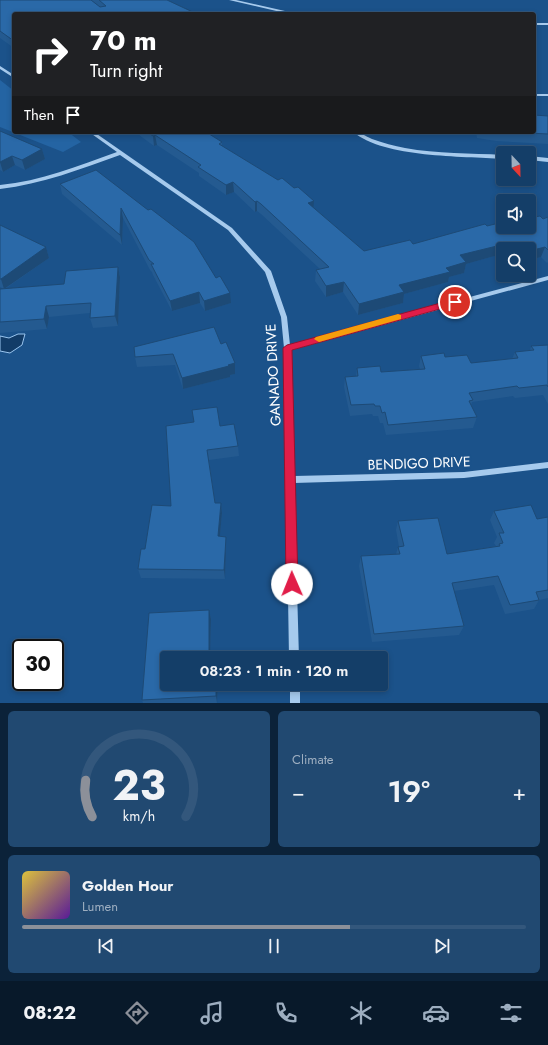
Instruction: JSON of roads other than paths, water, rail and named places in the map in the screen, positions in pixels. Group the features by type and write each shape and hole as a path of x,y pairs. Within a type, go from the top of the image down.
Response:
{"street":[{"path":"231,0 285,12"},
{"path":"536,24 548,24"},
{"path":"0,67 12,76"},
{"path":"536,95 548,95"},
{"name":"GANADO DRIVE","path":"94,134 230,229 268,271 284,317 287,348 294,651"},
{"path":"358,134 368,140 410,150 496,156"},
{"path":"0,187 20,185 47,179 120,153"},
{"path":"536,159 548,160"},
{"path":"287,348 548,278"},
{"name":"BENDIGO DRIVE","path":"290,480 464,476 548,465"},
{"path":"295,691 295,703"}]}
